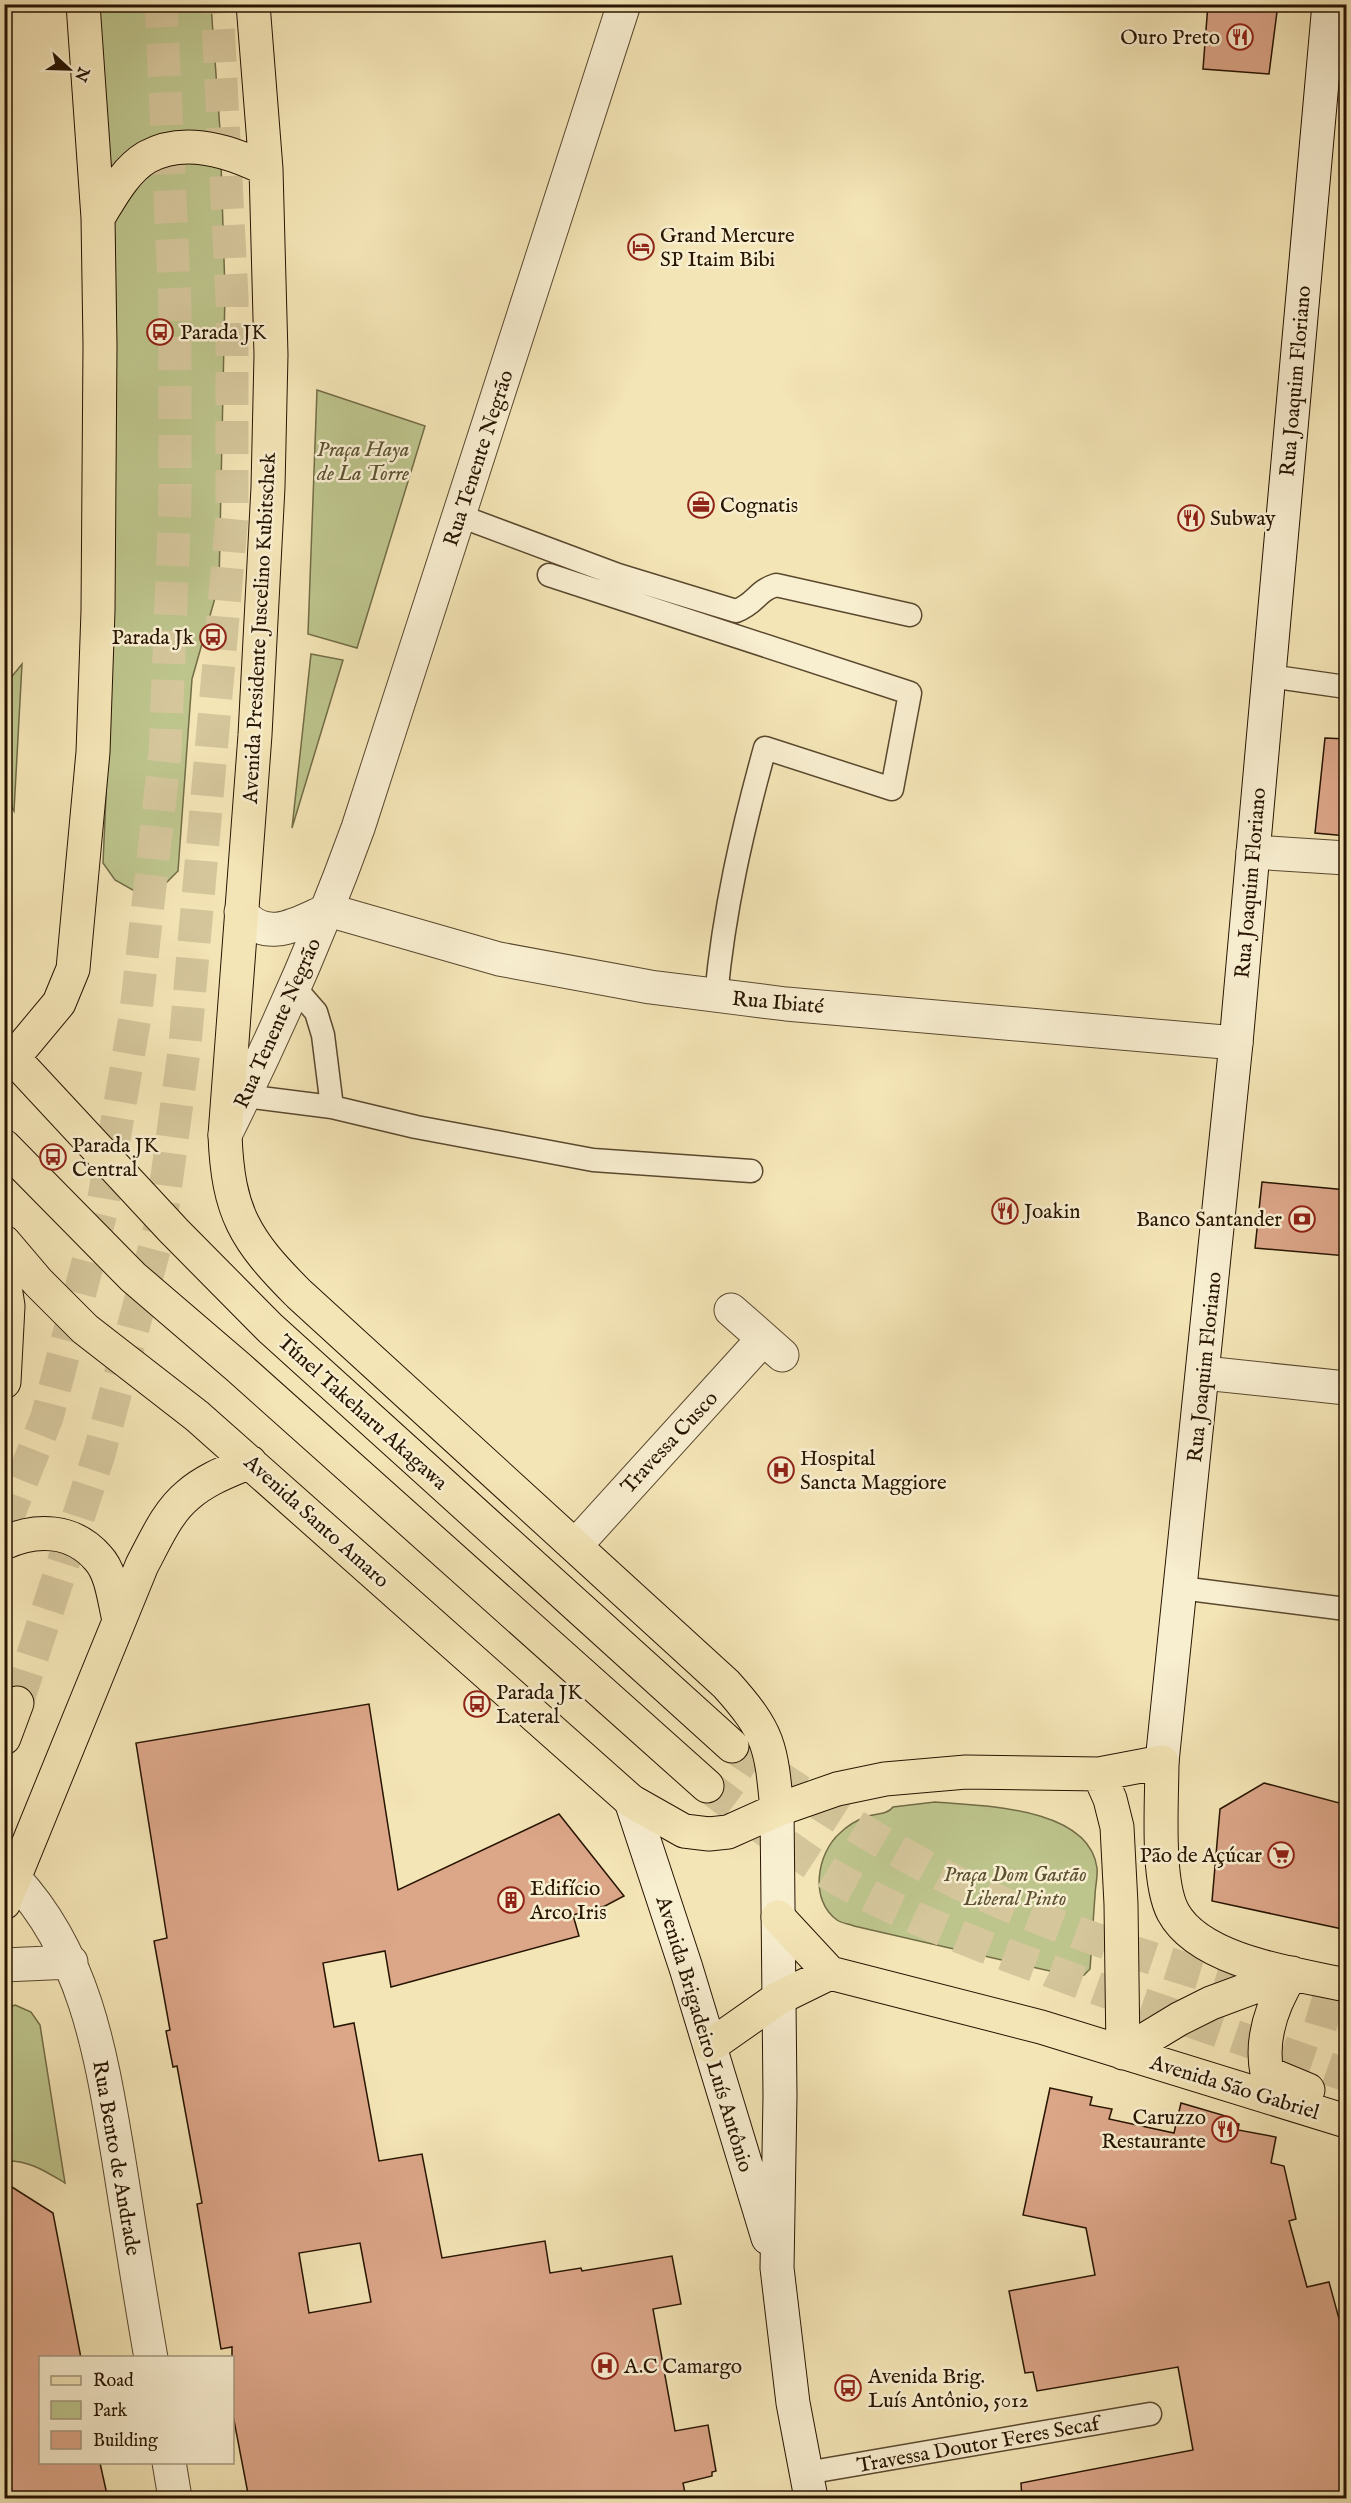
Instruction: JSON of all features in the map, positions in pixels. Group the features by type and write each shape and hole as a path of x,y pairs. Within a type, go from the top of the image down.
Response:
{"main road":[{"path":"9,1053 59,1003 73,969 80,913 93,752 98,611 98,218 83,4"},
{"name":"Avenida Presidente Juscelino Kubitschek","path":"253,4 266,169 271,355 268,487 255,735 225,1135 226,1168 238,1215 254,1245 299,1294 576,1545"},
{"path":"98,218 121,182 146,158 169,148 196,147 220,150 266,169"},
{"name":"Túnel Takeharu Akagawa","path":"9,1053 158,1214 270,1328 732,1746"},
{"path":"4,1146 134,1277 707,1786"},
{"name":"Avenida Santo Amaro","path":"4,1242 38,1282 85,1329 197,1416 631,1801"},
{"path":"4,1280 8,1306 4,1382"},
{"path":"9,1891 119,1620 152,1545 163,1526 187,1495 213,1479 250,1462"},
{"path":"4,1543 23,1534 50,1532 77,1541 99,1558 110,1581 119,1620"},
{"path":"576,1545 726,1684 752,1713 768,1745 777,1810"},
{"path":"4,1738 17,1703"},
{"path":"631,1801 684,1831 709,1834 728,1832 777,1810 837,1789 885,1779 966,1772 1057,1775 1098,1773 1162,1762 1166,1884 1173,1911 1187,1931 1211,1946 1241,1960 1347,1985"},
{"path":"1098,1773 1110,1799 1117,1827 1121,1904 1123,2053"},
{"path":"778,1917 830,1973 1041,2027 1123,2053 1179,2019 1211,2003 1292,1973"},
{"path":"710,2046 777,1999 830,1973"},
{"path":"1292,1973 1273,2009 1267,2032 1264,2060 1267,2073 1323,2096 1345,2128"},
{"name":"Avenida São Gabriel","path":"1123,2053 1345,2128"}],"street":[{"name":"Rua Tenente Negrão","path":"225,1135 295,988 328,910 395,718 624,4"},
{"name":"Rua Joaquim Floriano","path":"1162,1762 1204,1373 1236,1042 1329,4"},
{"path":"1253,852 1347,858"},
{"name":"Rua Tenente Negrão","path":"241,912 249,923 266,931 286,927 328,910"},
{"name":"Rua Ibiaté","path":"328,910 499,959 582,976 716,996 1236,1042"},
{"name":"Travessa Cusco","path":"576,1545 773,1347 731,1310"},
{"path":"1204,1373 1347,1388"},
{"name":"Avenida Brigadeiro Luís Antônio","path":"631,1801 710,2046 777,2268"},
{"name":"Avenida Brigadeiro Luís Antônio","path":"777,1810 777,1999 780,2096 777,2268 793,2403 808,2486"},
{"name":"Rua Bento de Andrade","path":"9,1891 50,1921 70,1962 92,2022 107,2090 151,2356"},
{"path":"4,1965 70,1962"},
{"path":"169,2464 175,2499"}],"lane":[{"path":"460,516 618,575 736,611 751,605 762,590 776,585 910,615"},
{"path":"549,575 910,693 892,789 765,747 746,817 723,927 716,996"},
{"path":"1269,675 1347,687"},
{"path":"295,988 316,1012 319,1019 332,1107"},
{"path":"245,1096 332,1107 416,1127 592,1160 751,1171"},
{"path":"1181,1588 1347,1609"},
{"name":"Travessa Doutor Feres Secaf","path":"808,2486 1150,2414"}],"green space":[{"path":"92,5 211,5 220,130 225,292 219,584 192,679 178,871 164,885 138,893 115,880 103,863 110,706"},
{"name":"Praça Haya de La Torre","path":"317,390 425,426 357,648 308,634"},
{"path":"311,654 343,660 292,828"},
{"path":"22,664 14,811 5,794 5,685"},
{"name":"Praça Dom Gastão Liberal Pinto","path":"935,1802 1004,1808 1030,1813 1054,1821 1075,1832 1090,1848 1097,1875 1090,1969 1084,1975 1076,1977 854,1926 839,1921 828,1911 822,1901 819,1876 826,1852 840,1833 856,1821 885,1813 893,1807"},
{"path":"15,2005 31,2012 40,2025 65,2183 29,2164 5,2161 5,2009"}],"building":[{"name":"Ouro Preto","path":"1208,4 1278,4 1269,74 1203,69"},
{"path":"1325,738 1347,739 1347,836 1315,833"},
{"name":"Banco Santander","path":"1262,1182 1347,1190 1347,1256 1255,1248"},
{"path":"369,1704 398,1890 559,1814 624,1896 605,1906 573,1915 579,1936 391,1987 385,1951 323,1963 334,2027 354,2023 379,2161 422,2154 442,2258 545,2241 550,2273 581,2268 582,2271 672,2256 681,2304 653,2309 675,2431 708,2425 716,2471 712,2472 712,2476 683,2483 685,2493 656,2499 249,2499 234,2420 234,2356 232,2356 232,2347 221,2349 197,2204 202,2203 177,2066 173,2067 166,2031 170,2030 154,1941 167,1938 136,1743","holes":["360,2243 371,2302 309,2313 299,2253"]},
{"name":"Pão de Açúcar","path":"1264,1783 1347,1805 1347,1930 1212,1901 1220,1809"},
{"path":"1050,2088 1092,2097 1090,2105 1112,2109 1109,2119 1174,2133 1181,2103 1229,2117 1229,2121 1239,2124 1238,2130 1276,2137 1271,2163 1284,2166 1296,2219 1289,2221 1307,2287 1329,2282 1347,2348 1347,2499 1022,2499 1021,2483 1193,2450 1178,2367 1037,2391 1033,2372 1025,2373 1009,2291 1095,2275 1086,2228 1023,2215"},
{"path":"4,2182 53,2213 81,2356 39,2356 39,2464 100,2464 108,2499 4,2499"}],"tunnel":[{"path":"4,1526 47,1417 102,1209 136,1011 165,753 175,504 175,305 161,4"},
{"path":"17,1703 99,1454 160,1228 185,1044 232,516 232,297 217,4"},
{"path":"732,1746 885,1844 982,1894 1116,1946 1346,2017"},
{"path":"707,1786 827,1872 920,1920 1087,1985 1346,2075"}],"place":[{"name":"Ouro Preto","path":"1240,37"},
{"name":"Grand Mercure SP Itaim Bibi","path":"641,247"},
{"name":"Parada JK","path":"160,332"},
{"name":"Cognatis","path":"701,505"},
{"name":"Subway","path":"1191,518"},
{"name":"Parada Jk","path":"213,637"},
{"name":"Parada JK Central","path":"53,1157"},
{"name":"Joakin","path":"1005,1211"},
{"name":"Banco Santander","path":"1302,1219"},
{"name":"Hospital Sancta Maggiore","path":"781,1470"},
{"name":"Parada JK Lateral","path":"477,1704"},
{"name":"Pão de Açúcar","path":"1281,1855"},
{"name":"Edifício Arco Iris","path":"511,1900"},
{"name":"Caruzzo Restaurante","path":"1225,2129"},
{"name":"A.C Camargo","path":"605,2366"},
{"name":"Avenida Brig. Luís Antônio, 5012","path":"848,2388"}]}
